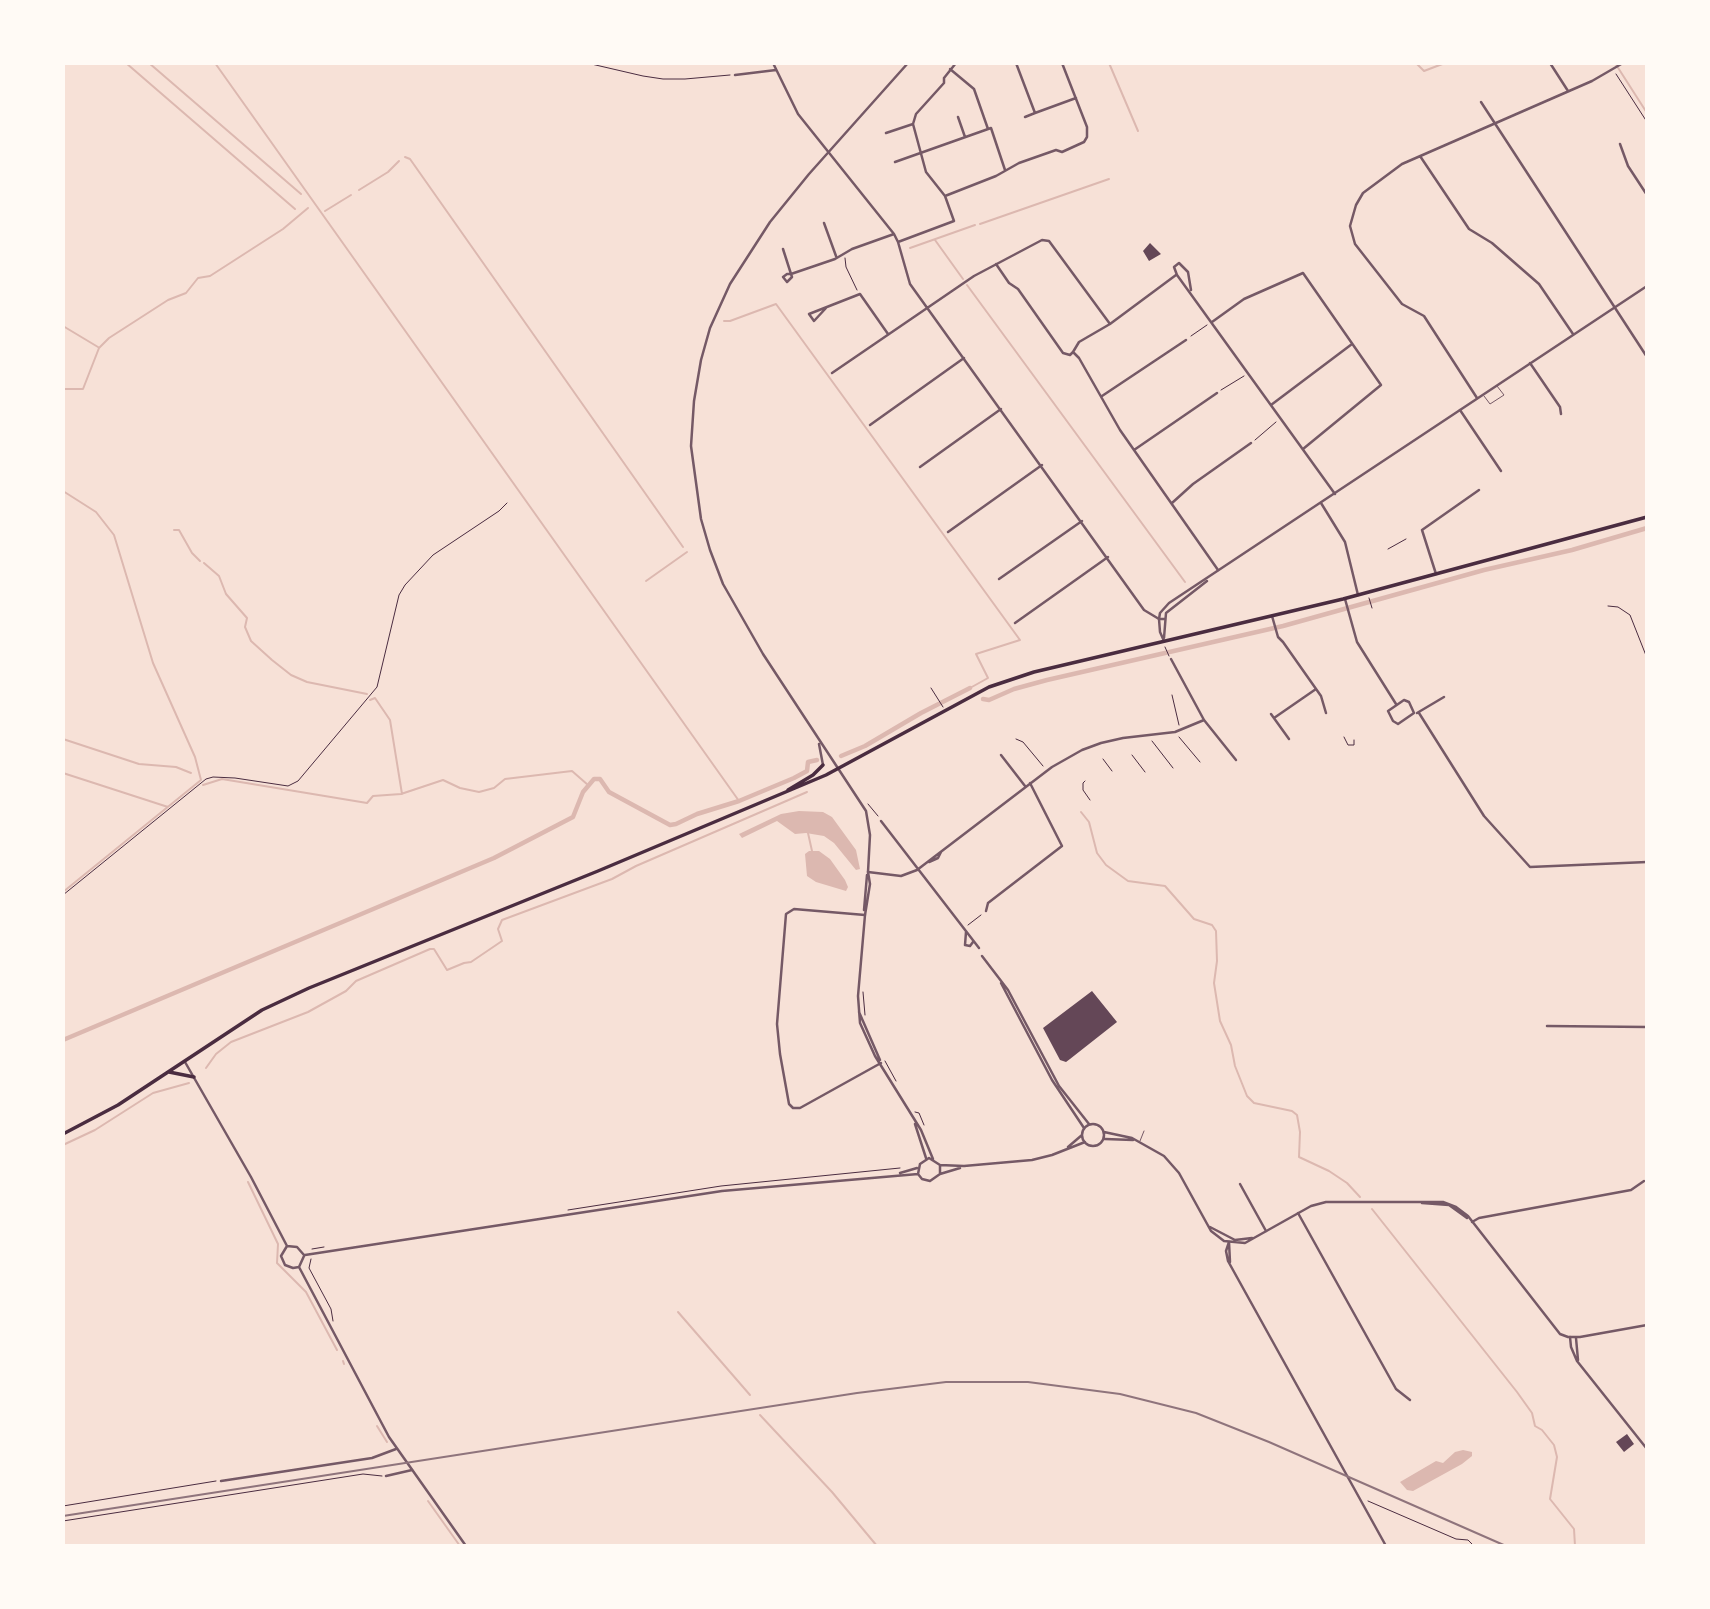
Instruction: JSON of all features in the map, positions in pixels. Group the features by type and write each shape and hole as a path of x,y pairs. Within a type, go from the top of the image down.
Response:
{"main road":[{"path":"63,1134 102,1115 262,1010 838,770 989,687 1034,672 1358,595 1647,517"},
{"path":"784,793 813,775 823,765"},
{"path":"169,1072 194,1077"}],"street":[{"path":"772,63 798,114 894,234 907,278 927,308 1144,610 1165,620"},
{"path":"908,63 760,235 744,258 720,304 710,328 699,369 694,401 691,446 701,519 709,550 723,584 763,654 866,811 870,835 870,884 864,915 859,1012 881,1063 925,1137 933,1159 940,1165 964,1166 1032,1160 1085,1142"},
{"path":"898,242 953,222 945,196 926,172 913,124 916,114 944,83 944,78 956,63"},
{"path":"1016,63 1035,113"},
{"path":"945,196 1056,150 1062,152 1084,142 1087,127 1062,63"},
{"path":"1550,63 1568,91"},
{"path":"1477,398 1423,316 1402,304 1355,244 1350,226 1352,215 1363,193 1387,173 1592,81 1621,64"},
{"path":"950,69 974,89 988,129"},
{"path":"735,75 776,70"},
{"path":"1025,117 1076,98"},
{"path":"1481,102 1647,357"},
{"path":"958,117 965,137"},
{"path":"886,134 913,124"},
{"path":"895,162 991,128 1005,170"},
{"path":"1620,144 1628,166 1647,195"},
{"path":"1420,156 1469,229 1492,243 1539,284 1573,335"},
{"path":"824,223 836,257"},
{"path":"783,249 791,274 894,234"},
{"path":"832,373 996,264 1042,240 1049,242 1110,324"},
{"path":"1191,290 1188,272 1183,264 1179,263 1174,267 1177,275 1191,290 1335,494"},
{"path":"996,264 1009,283 1018,289 1063,353 1070,355 1079,342 1110,324 1177,275"},
{"path":"1212,321 1244,299 1303,272 1381,386 1303,449"},
{"path":"1164,641 1159,619 1168,603 1647,286"},
{"path":"826,308 859,293 888,334"},
{"path":"1101,397 1186,340"},
{"path":"1271,405 1352,344"},
{"path":"1073,352 1084,365 1134,450 1219,571"},
{"path":"870,425 964,358"},
{"path":"1530,363 1560,407 1561,414"},
{"path":"1134,450 1217,393"},
{"path":"920,467 1000,409"},
{"path":"1460,410 1501,471"},
{"path":"1172,503 1193,484 1251,443"},
{"path":"948,532 1042,465"},
{"path":"1436,574 1422,530 1479,490"},
{"path":"1321,503 1345,542 1358,595"},
{"path":"999,579 1082,521"},
{"path":"1014,623 1108,557"},
{"path":"1164,641 1165,620 1170,609 1219,571"},
{"path":"1345,598 1357,642 1396,704"},
{"path":"1272,616 1276,632 1316,689 1326,713"},
{"path":"1170,658 1204,720 1236,760"},
{"path":"1275,718 1316,689"},
{"path":"1414,713 1406,700 1388,711 1395,723 1402,723 1414,713 1419,713 1444,697"},
{"path":"1419,713 1483,816 1530,867 1647,862"},
{"path":"1271,714 1289,739"},
{"path":"868,872 901,876 938,858 941,852 1066,758 1101,743 1177,731 1204,720"},
{"path":"818,741 823,765"},
{"path":"1001,755 1025,787"},
{"path":"986,911 988,903 1062,846 1030,783"},
{"path":"881,821 979,948"},
{"path":"864,915 794,909 789,910 786,915 777,1028 789,1104 793,1108 800,1108 881,1063"},
{"path":"965,930 964,942 967,947 972,946 972,939"},
{"path":"982,956 1021,1012 1059,1086 1089,1124 1100,1126 1104,1139 1093,1146 1085,1142 1082,1135"},
{"path":"1000,979 1052,1080 1084,1128"},
{"path":"1546,1026 1647,1027"},
{"path":"184,1061 251,1177 287,1246"},
{"path":"897,1174 918,1168 926,1159 925,1148 914,1121"},
{"path":"1063,1151 1082,1135 1089,1124"},
{"path":"1104,1132 1138,1140 1157,1151 1174,1167 1210,1227 1229,1240 1243,1243 1316,1204 1334,1200 1449,1205 1472,1222 1560,1334 1576,1338 1647,1325"},
{"path":"1104,1139 1138,1140"},
{"path":"926,1159 933,1159"},
{"path":"940,1165 940,1174"},
{"path":"918,1168 922,1179 930,1181 940,1174 964,1166"},
{"path":"304,1255 722,1191 918,1174"},
{"path":"1472,1222 1479,1218 1631,1190 1644,1181"},
{"path":"1240,1184 1266,1231"},
{"path":"1298,1213 1396,1389 1410,1400"},
{"path":"1229,1240 1230,1265 1386,1546"},
{"path":"287,1246 298,1247 304,1255"},
{"path":"287,1246 282,1252 283,1262 289,1267 299,1267"},
{"path":"304,1255 299,1267 374,1412 396,1449 467,1546"},
{"path":"1570,1337 1572,1351 1579,1363 1647,1450"},
{"path":"1576,1338 1579,1363"},
{"path":"220,1481 372,1458 396,1449"},
{"path":"386,1476 412,1470"}],"lane":[{"path":"1483,394 1490,404 1504,395 1497,385"},
{"path":"1138,1140 1144,1131"}],"path":[{"path":"587,63 663,79 735,75"},
{"path":"1614,68 1647,122"},
{"path":"843,253 859,293"},
{"path":"1186,340 1212,321"},
{"path":"1217,393 1248,373"},
{"path":"1251,443 1280,418"},
{"path":"63,895 206,779 235,778 288,786 298,781 377,687 399,595 405,584 433,555 507,503"},
{"path":"1388,548 1406,539"},
{"path":"1369,599 1371,606"},
{"path":"1608,606 1618,607 1630,615 1647,658"},
{"path":"1165,649 1170,658"},
{"path":"931,688 943,706"},
{"path":"1172,695 1177,731 1200,762"},
{"path":"1149,736 1173,768"},
{"path":"1343,737 1348,745 1354,745 1354,740"},
{"path":"1016,739 1023,742 1047,771"},
{"path":"1132,755 1145,772"},
{"path":"1103,759 1112,771"},
{"path":"1085,781 1083,790 1090,800"},
{"path":"868,804 881,821"},
{"path":"965,930 986,911"},
{"path":"864,997 866,1018"},
{"path":"884,1059 896,1080"},
{"path":"911,1107 924,1123"},
{"path":"63,1521 363,1474 386,1476"},
{"path":"63,1506 220,1481"},
{"path":"1365,1501 1456,1539 1468,1540 1474,1546"}],"shaded area":[{"path":"799,811 823,812 832,817 856,850 860,869 856,870 834,843 824,836 795,834 777,821 742,838 739,834 781,814"},
{"path":"819,851 830,859 845,880 848,887 846,891 816,882 807,876 805,854"},
{"path":"1455,1452 1472,1452 1472,1456 1413,1491 1407,1490 1400,1482 1436,1461 1443,1463"}],"building":[{"path":"1150,243 1161,254 1149,261 1143,251"},
{"path":"1092,991 1117,1022 1066,1062 1060,1060 1043,1028"},
{"path":"1627,1434 1634,1444 1624,1452 1616,1442"}],"waterway":[{"path":"126,63 295,209"},
{"path":"149,63 301,194"},
{"path":"215,63 739,801"},
{"path":"1109,63 1138,131"},
{"path":"1416,63 1424,71 1445,63"},
{"path":"1615,63 1647,113"},
{"path":"405,157 410,159 683,547"},
{"path":"359,190 388,172 399,161"},
{"path":"980,224 1109,179"},
{"path":"325,211 351,195"},
{"path":"63,389 83,389 99,348 109,338 168,300 186,293 198,278 210,276 283,229 308,208"},
{"path":"910,248 975,225"},
{"path":"935,240 963,279"},
{"path":"967,285 1185,582"},
{"path":"724,321 776,304 1020,640 976,654 988,678 970,688"},
{"path":"63,326 98,347"},
{"path":"63,491 96,512 114,535 153,663 195,757 201,780 63,892"},
{"path":"983,699 989,700 1014,689 1047,680 1283,626 1647,528"},
{"path":"174,530 179,530 192,553 200,561"},
{"path":"646,581 687,552"},
{"path":"204,563 219,576 226,594 247,618 245,627 251,641 272,660 291,675 307,682 367,694"},
{"path":"841,756 865,746 970,688"},
{"path":"370,700 375,698 390,720 402,794"},
{"path":"63,739 139,764 176,767 191,773"},
{"path":"63,1040 494,858 573,817 583,792 594,779 600,779 609,792 670,825 794,778 807,771 808,762 817,760"},
{"path":"203,785 222,779 367,803 373,796 401,794 443,780 460,788 479,792 494,788 505,779 572,771 588,785"},
{"path":"63,773 168,807"},
{"path":"206,1068 216,1054 231,1042 308,1012 346,991 356,981 430,949 434,949 447,970 471,962 502,941 498,929 502,920 612,879 807,792"},
{"path":"1081,812 1089,822 1097,853 1106,865 1128,881 1165,886 1194,919 1212,925 1216,931 1217,961 1214,983 1220,1021 1231,1045 1235,1066 1247,1096 1254,1103 1292,1111 1297,1115 1300,1132 1299,1157 1329,1171 1347,1183 1360,1197"},
{"path":"808,833 812,851"},
{"path":"63,1145 95,1130 153,1093 189,1083"},
{"path":"248,1182 278,1244 277,1263 306,1292 337,1350"},
{"path":"1372,1209 1517,1392 1532,1413 1535,1426 1542,1430 1554,1445 1557,1457 1550,1499 1574,1529 1575,1546"},
{"path":"678,1312 750,1395"},
{"path":"760,1415 832,1492 877,1546"},
{"path":"377,1426 387,1442"},
{"path":"428,1501 460,1546"}],"railway":[{"path":"63,1516 857,1393 946,1382 1028,1382 1120,1394 1196,1413 1269,1442 1506,1546"}]}
